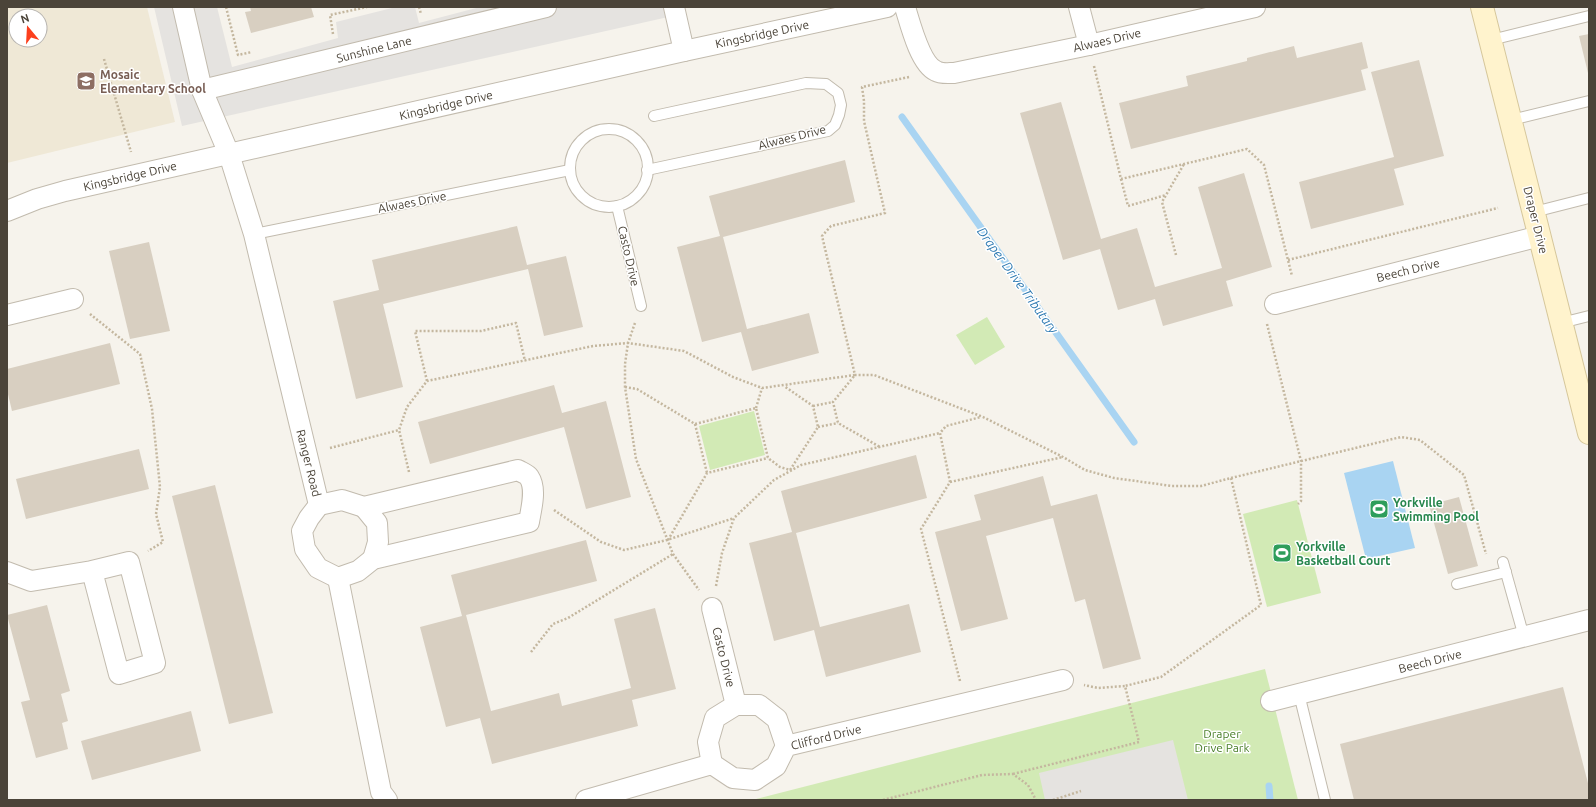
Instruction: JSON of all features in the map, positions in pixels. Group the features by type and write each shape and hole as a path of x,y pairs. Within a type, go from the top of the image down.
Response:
{"street":[{"name":"Ranger Road","path":"183,7 202,90 230,154 254,234 319,505 309,518 302,531 305,549 318,568 338,578"},
{"name":"Sunshine Lane","path":"202,90 546,7"},
{"path":"674,7 684,50"},
{"name":"Kingsbridge Drive","path":"7,212 42,197 137,174 684,50 887,7"},
{"path":"905,7 922,56 934,71"},
{"path":"1079,7 1089,45"},
{"name":"Alwaes Drive","path":"934,71 945,74 954,73 1089,45 1254,7"},
{"name":"Draper Drive","path":"1482,7 1589,433"},
{"name":"Beech Drive","path":"1275,304 1540,236"},
{"path":"7,316 73,299"},
{"path":"319,505 342,500 364,506 518,470 529,477 533,490 528,522 373,559 358,572 338,578 381,792 387,800"},
{"path":"364,506 376,523 378,542 373,559"},
{"path":"7,572 31,580 92,571 129,562 155,663 119,674 92,571"},
{"name":"Casto Drive","path":"712,608 736,705"},
{"name":"Beech Drive","path":"1271,701 1589,620"},
{"name":"Clifford Drive","path":"712,764 733,778 755,780 776,766 786,746 1063,680"},
{"path":"586,800 712,764 708,742 715,718 736,705 759,705 777,719 786,746"}],"lane":[{"path":"1490,40 1589,16"},
{"name":"Alwaes Drive","path":"647,170 828,131 835,125 841,105 838,93 826,84 806,83 654,116"},
{"path":"1511,120 1589,101"},
{"path":"600,130 616,130 630,135 641,146 647,160 647,170 647,175 642,189 632,200 618,206 602,207 588,201 577,191 571,177 570,162 576,148 587,136 600,130"},
{"name":"Alwaes Drive","path":"254,234 570,170"},
{"path":"1534,212 1589,198"},
{"name":"Casto Drive","path":"618,206 641,306"},
{"path":"1561,323 1589,316"},
{"path":"1503,562 1524,637"},
{"path":"1457,584 1506,572"},
{"path":"1299,694 1325,800"}],"path":[{"path":"226,7 238,55 253,52"},
{"path":"326,35 333,34 330,15 356,8 367,7"},
{"path":"1089,45 1128,206 1166,195"},
{"path":"104,59 137,174"},
{"path":"855,375 822,236 832,226 885,213 864,121 864,101 862,88 934,71"},
{"path":"1121,179 1247,149 1264,165 1297,298"},
{"path":"1176,255 1162,202 1184,164"},
{"path":"1288,260 1498,208"},
{"path":"73,299 140,354 152,409 160,487 156,514 163,542 129,562"},
{"path":"1275,304 1265,306 1270,323 1266,325 1301,461 1300,501 1298,504"},
{"path":"641,306 628,343 625,364 625,387 636,459 673,554 712,608"},
{"path":"427,381 415,330 481,331 516,323 525,361"},
{"path":"414,494 399,430 407,407 427,381 593,346 628,343 684,352 733,377 762,388 855,375 874,375 983,417 1063,457 1085,470 1114,478 1172,486 1201,486 1401,437 1420,440 1464,475 1492,576"},
{"path":"812,406 833,402 855,375"},
{"path":"784,386 812,406 818,427"},
{"path":"625,387 637,389 695,424 707,473 668,540"},
{"path":"762,388 756,408 768,458 780,467 790,470"},
{"path":"833,402 838,423"},
{"path":"695,424 756,408"},
{"path":"532,504 554,510 601,542 624,550 668,540 734,518 774,480 801,465 940,433 946,426 983,417"},
{"path":"790,470 818,427 838,423 880,447"},
{"path":"307,454 399,430"},
{"path":"940,433 950,482 921,529 966,703"},
{"path":"950,482 1063,457"},
{"path":"707,473 768,458"},
{"path":"1063,680 1098,688 1125,686 1161,677 1261,605 1231,478"},
{"path":"712,608 722,553 734,518"},
{"path":"531,652 553,624 568,618 673,554"},
{"path":"883,800 982,775 1013,774 1139,742 1125,686"},
{"path":"1013,774 1028,785 1036,800"},
{"path":"1053,800 1081,791"}],"shaded area":[{"name":"Mosaic Elementary School","path":"7,7 147,7 175,122 7,163"},
{"path":"154,7 217,7 232,67 338,38 336,22 396,7 415,7 419,23 480,7 684,7 686,13 182,126"},
{"path":"1173,740 1188,800 1045,800 1039,773"}],"green space":[{"path":"987,317 1005,347 975,365 956,335"},
{"path":"754,411 765,455 710,470 699,426"},
{"name":"Yorkville Basketball Court","path":"1297,500 1321,593 1267,607 1243,514"},
{"name":"Draper Drive Park","path":"1265,669 1298,800 752,800"}],"water":[{"name":"Yorkville Swimming Pool","path":"1393,461 1415,548 1366,559 1344,473"}],"building":[{"path":"250,7 311,7 314,17 251,33 245,12 251,11"},
{"path":"1589,34 1589,73 1588,73 1579,36"},
{"path":"1362,42 1368,68 1361,70 1366,90 1131,149 1119,103 1188,86 1186,76 1247,61 1247,58 1294,46 1297,58"},
{"path":"1419,60 1444,156 1394,169 1404,205 1311,229 1299,182 1394,157 1371,72"},
{"path":"1061,102 1101,239 1137,228 1155,287 1222,268 1198,187 1244,173 1272,267 1226,281 1233,306 1163,326 1155,299 1118,310 1100,249 1063,260 1020,113"},
{"path":"845,160 855,202 723,237 747,329 809,313 819,353 752,371 741,332 702,342 677,247 720,236 709,196"},
{"path":"517,226 527,265 566,256 583,327 544,336 528,269 383,304 403,387 356,399 333,301 379,290 372,260"},
{"path":"149,242 170,331 130,339 109,251"},
{"path":"110,343 120,384 12,411 7,390 7,369"},
{"path":"554,385 562,413 606,401 631,497 586,509 564,427 430,464 418,422"},
{"path":"139,449 149,489 26,519 16,479"},
{"path":"916,455 927,498 796,533 820,627 909,604 921,652 826,677 814,630 774,641 749,543 792,532 781,491"},
{"path":"1043,476 1051,506 1097,494 1141,659 1103,669 1085,599 1075,602 1053,518 986,536 1008,619 961,631 935,532 981,520 974,495"},
{"path":"215,485 273,713 229,724 172,496"},
{"path":"1459,497 1478,566 1448,574 1429,505"},
{"path":"586,540 597,581 466,615 491,711 559,693 562,706 631,688 614,619 655,608 676,689 632,700 638,726 492,764 480,718 446,727 420,627 462,616 451,575"},
{"path":"47,605 70,691 61,694 68,721 62,723 68,749 36,758 21,702 30,700 7,615"},
{"path":"1563,687 1589,787 1589,800 1354,800 1340,744"},
{"path":"191,711 201,751 92,780 81,741"}],"waterway":[{"name":"Draper Drive Tributary","path":"902,117 1134,442"},
{"name":"Draper Drive Tributary","path":"1269,786 1270,800"}],"place":[{"name":"Mosaic Elementary School","path":"86,81"},
{"name":"Yorkville Swimming Pool","path":"1379,509"},
{"name":"Yorkville Basketball Court","path":"1282,553"}]}
